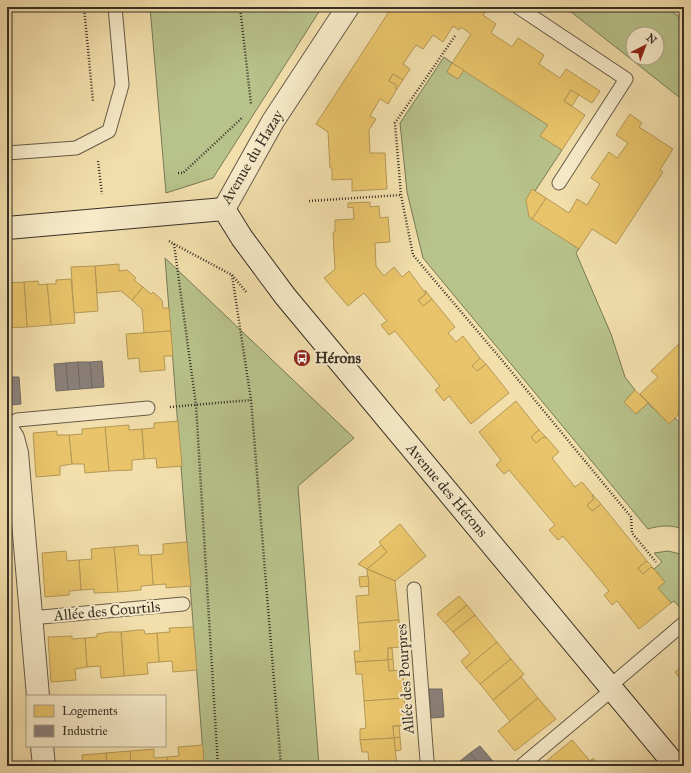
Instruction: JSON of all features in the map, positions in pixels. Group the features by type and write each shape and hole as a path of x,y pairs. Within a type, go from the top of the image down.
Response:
{"street":[{"name":"Avenue du Hazay","path":"7,228 224,209 273,121 348,7"},
{"name":"Avenue des Hérons","path":"224,209 242,238 285,296 676,766"},
{"path":"7,428 13,438 17,453 38,695"},
{"path":"42,747 44,766"}],"lane":[{"path":"7,153 76,148 109,131 122,85 115,7"},
{"path":"518,7 626,78 559,183"},
{"path":"7,428 17,420 148,408"},
{"name":"Allée des Pourpres","path":"414,589 426,753 429,766"},
{"name":"Allée des Courtils","path":"31,618 183,604"},
{"path":"521,766 684,623"}],"path":[{"path":"240,7 252,109"},
{"path":"455,36 395,123 401,195 412,255 501,358 631,517 632,533 656,562"},
{"path":"178,173 183,173 246,114"},
{"path":"309,202 401,195"},
{"path":"165,239 232,274 251,400 281,766"},
{"path":"174,244 196,405 218,766"},
{"path":"148,408 251,400"}],"green space":[{"path":"150,7 322,7 213,178 166,193"},
{"path":"565,7 667,7 684,21 684,101 640,66 665,66 665,26 625,26 625,54"},
{"path":"444,57 452,63 447,72 458,79 464,70 548,125 541,136 562,150 535,191 532,190 529,216 579,249 576,253 611,334 625,377 635,390 624,402 636,414 648,403 669,424 675,418 684,427 684,529 666,526 648,529 423,258 407,192 400,123"},
{"path":"165,258 354,438 298,486 319,766 204,766"},
{"path":"668,551 684,555 684,609 682,610 674,601 671,603 658,588 665,582 654,569 662,562 654,553"}],"building: Logements":[{"path":"392,7 481,7 487,10 483,15 496,24 491,33 512,47 518,38 544,55 539,64 560,78 566,69 600,91 592,103 571,90 564,101 585,115 562,150 540,136 548,125 452,63 471,34 461,27 459,30 453,26 443,42 433,35 423,49 416,45 403,64 410,69 403,80 393,74 389,81 397,85 395,88 397,89 388,104 380,99 370,116 376,119 369,130 370,153 385,153 387,189 352,191 352,179 332,180 328,132 316,124"},
{"path":"452,63 464,70 458,79 447,72"},
{"path":"393,74 403,80 397,89 395,88 397,85 389,81"},
{"path":"571,90 579,95 572,106 564,101"},
{"path":"630,114 642,123 639,127 673,149 660,170 663,172 616,244 592,229 579,249 532,219 546,198 569,213 577,199 587,205 600,184 591,178 609,152 617,158 628,143 616,135"},
{"path":"532,189 546,198 532,219 529,217 526,200"},
{"path":"370,202 370,207 379,206 380,218 388,217 390,242 375,243 376,266 384,276 394,267 402,277 409,271 426,294 418,300 423,306 432,299 455,327 448,333 456,342 463,336 480,358 472,366 477,371 486,364 509,393 471,424 449,396 444,401 435,390 440,386 395,331 389,335 381,325 387,321 364,293 348,306 324,278 335,269 333,232 335,232 335,220 354,219 353,207 348,208 348,203"},
{"path":"119,264 119,271 127,270 136,278 134,280 143,287 132,300 121,291 97,293 95,266"},
{"path":"95,266 98,311 74,313 71,267"},
{"path":"71,279 75,323 51,325 47,284 56,284 56,280"},
{"path":"38,281 39,285 47,284 51,325 27,327 24,282"},
{"path":"24,282 27,327 7,328 8,283"},
{"path":"143,287 151,294 153,292 162,300 163,308 169,308 171,331 144,333 142,309 132,300"},
{"path":"425,290 432,299 423,306 418,300 426,294"},
{"path":"171,331 173,356 164,356 165,370 140,372 139,358 128,359 126,334"},
{"path":"684,339 684,397 681,400 684,404 684,409 669,424 640,394 658,377 651,371"},
{"path":"480,358 486,364 477,371 472,366"},
{"path":"635,390 648,403 636,414 624,402"},
{"path":"516,401 539,430 531,437 536,443 543,437 547,438 559,452 552,458 575,487 582,482 593,495 592,496 594,499 587,505 592,511 601,504 647,561 638,568 643,574 651,567 665,582 658,588 671,603 639,629 617,601 612,605 604,595 609,591 563,536 558,540 549,530 555,525 509,470 504,474 496,465 501,460 479,432"},
{"path":"178,421 182,466 157,468 156,458 144,459 142,429 154,428 154,423"},
{"path":"129,425 129,430 142,429 144,459 132,460 132,470 109,471 105,427"},
{"path":"105,427 109,471 85,473 84,464 72,464 69,435 82,434 82,429"},
{"path":"539,430 547,438 543,437 536,443 531,437"},
{"path":"57,431 57,435 69,435 72,464 60,466 60,475 36,477 33,433"},
{"path":"593,495 601,504 592,511 587,505 594,499 592,496"},
{"path":"400,524 426,556 395,581 367,569 387,552 379,542"},
{"path":"187,542 191,586 166,588 166,584 153,585 151,555 163,554 163,544"},
{"path":"138,545 139,555 151,555 153,585 141,586 141,590 118,592 114,547"},
{"path":"381,545 387,552 367,569 358,564"},
{"path":"114,547 118,592 94,593 94,589 81,590 79,560 92,559 91,549"},
{"path":"66,551 67,561 79,560 81,590 69,591 69,595 45,597 42,553"},
{"path":"647,561 654,569 651,567 643,574 638,568"},
{"path":"367,569 395,581 399,620 358,623 356,596 369,595"},
{"path":"368,576 369,586 360,587 359,577"},
{"path":"459,596 467,605 445,623 437,614"},
{"path":"467,605 475,615 453,632 445,623"},
{"path":"475,615 497,642 466,668 461,661 470,653 453,632"},
{"path":"399,620 401,647 388,648 388,660 355,662 354,651 360,651 358,623"},
{"path":"193,627 197,670 173,672 172,661 159,662 157,633 170,632 169,628"},
{"path":"144,630 145,634 157,633 159,662 147,663 148,674 124,676 121,632"},
{"path":"121,632 124,676 101,678 100,666 87,667 85,638 97,637 97,634"},
{"path":"72,636 72,639 85,638 87,667 75,669 76,680 51,682 48,637"},
{"path":"497,642 511,659 480,684 466,668"},
{"path":"388,648 392,648 393,659 388,660"},
{"path":"393,659 394,671 389,671 388,660"},
{"path":"511,659 524,674 493,700 480,684"},
{"path":"388,660 389,671 403,670 404,698 364,701 362,674 356,674 355,662"},
{"path":"684,665 684,683 675,672"},
{"path":"521,677 538,698 510,721 493,700"},
{"path":"404,698 407,725 393,726 394,738 360,740 360,729 366,728 364,701"},
{"path":"538,698 556,719 515,751 498,731"},
{"path":"393,726 399,726 400,737 394,738"},
{"path":"400,737 401,750 395,751 394,738"},
{"path":"394,738 397,766 369,766 368,752 362,752 360,740"},
{"path":"572,740 590,761 584,766 546,766 544,763"},
{"path":"203,745 204,766 167,766 167,757 179,756 178,747"},
{"path":"154,749 154,758 167,757 167,766 131,766 130,751"},
{"path":"130,751 131,766 107,766 106,753"},
{"path":"106,753 107,766 83,766 82,755"},
{"path":"593,758 599,766 584,766 590,761"}],"building: Industrie":[{"path":"102,361 104,387 92,388 90,362"},
{"path":"78,362 80,389 68,390 66,363"},
{"path":"78,362 90,362 92,388 80,389"},
{"path":"66,363 68,390 56,391 54,364"},
{"path":"7,377 19,377 21,404 9,405"},
{"path":"7,380 9,405 7,405"},
{"path":"429,689 442,689 444,717 431,718"},
{"path":"480,746 497,766 481,766 470,753"},
{"path":"470,753 481,766 464,766 460,761"}],"place":[{"name":"Hérons","path":"302,358"}]}
